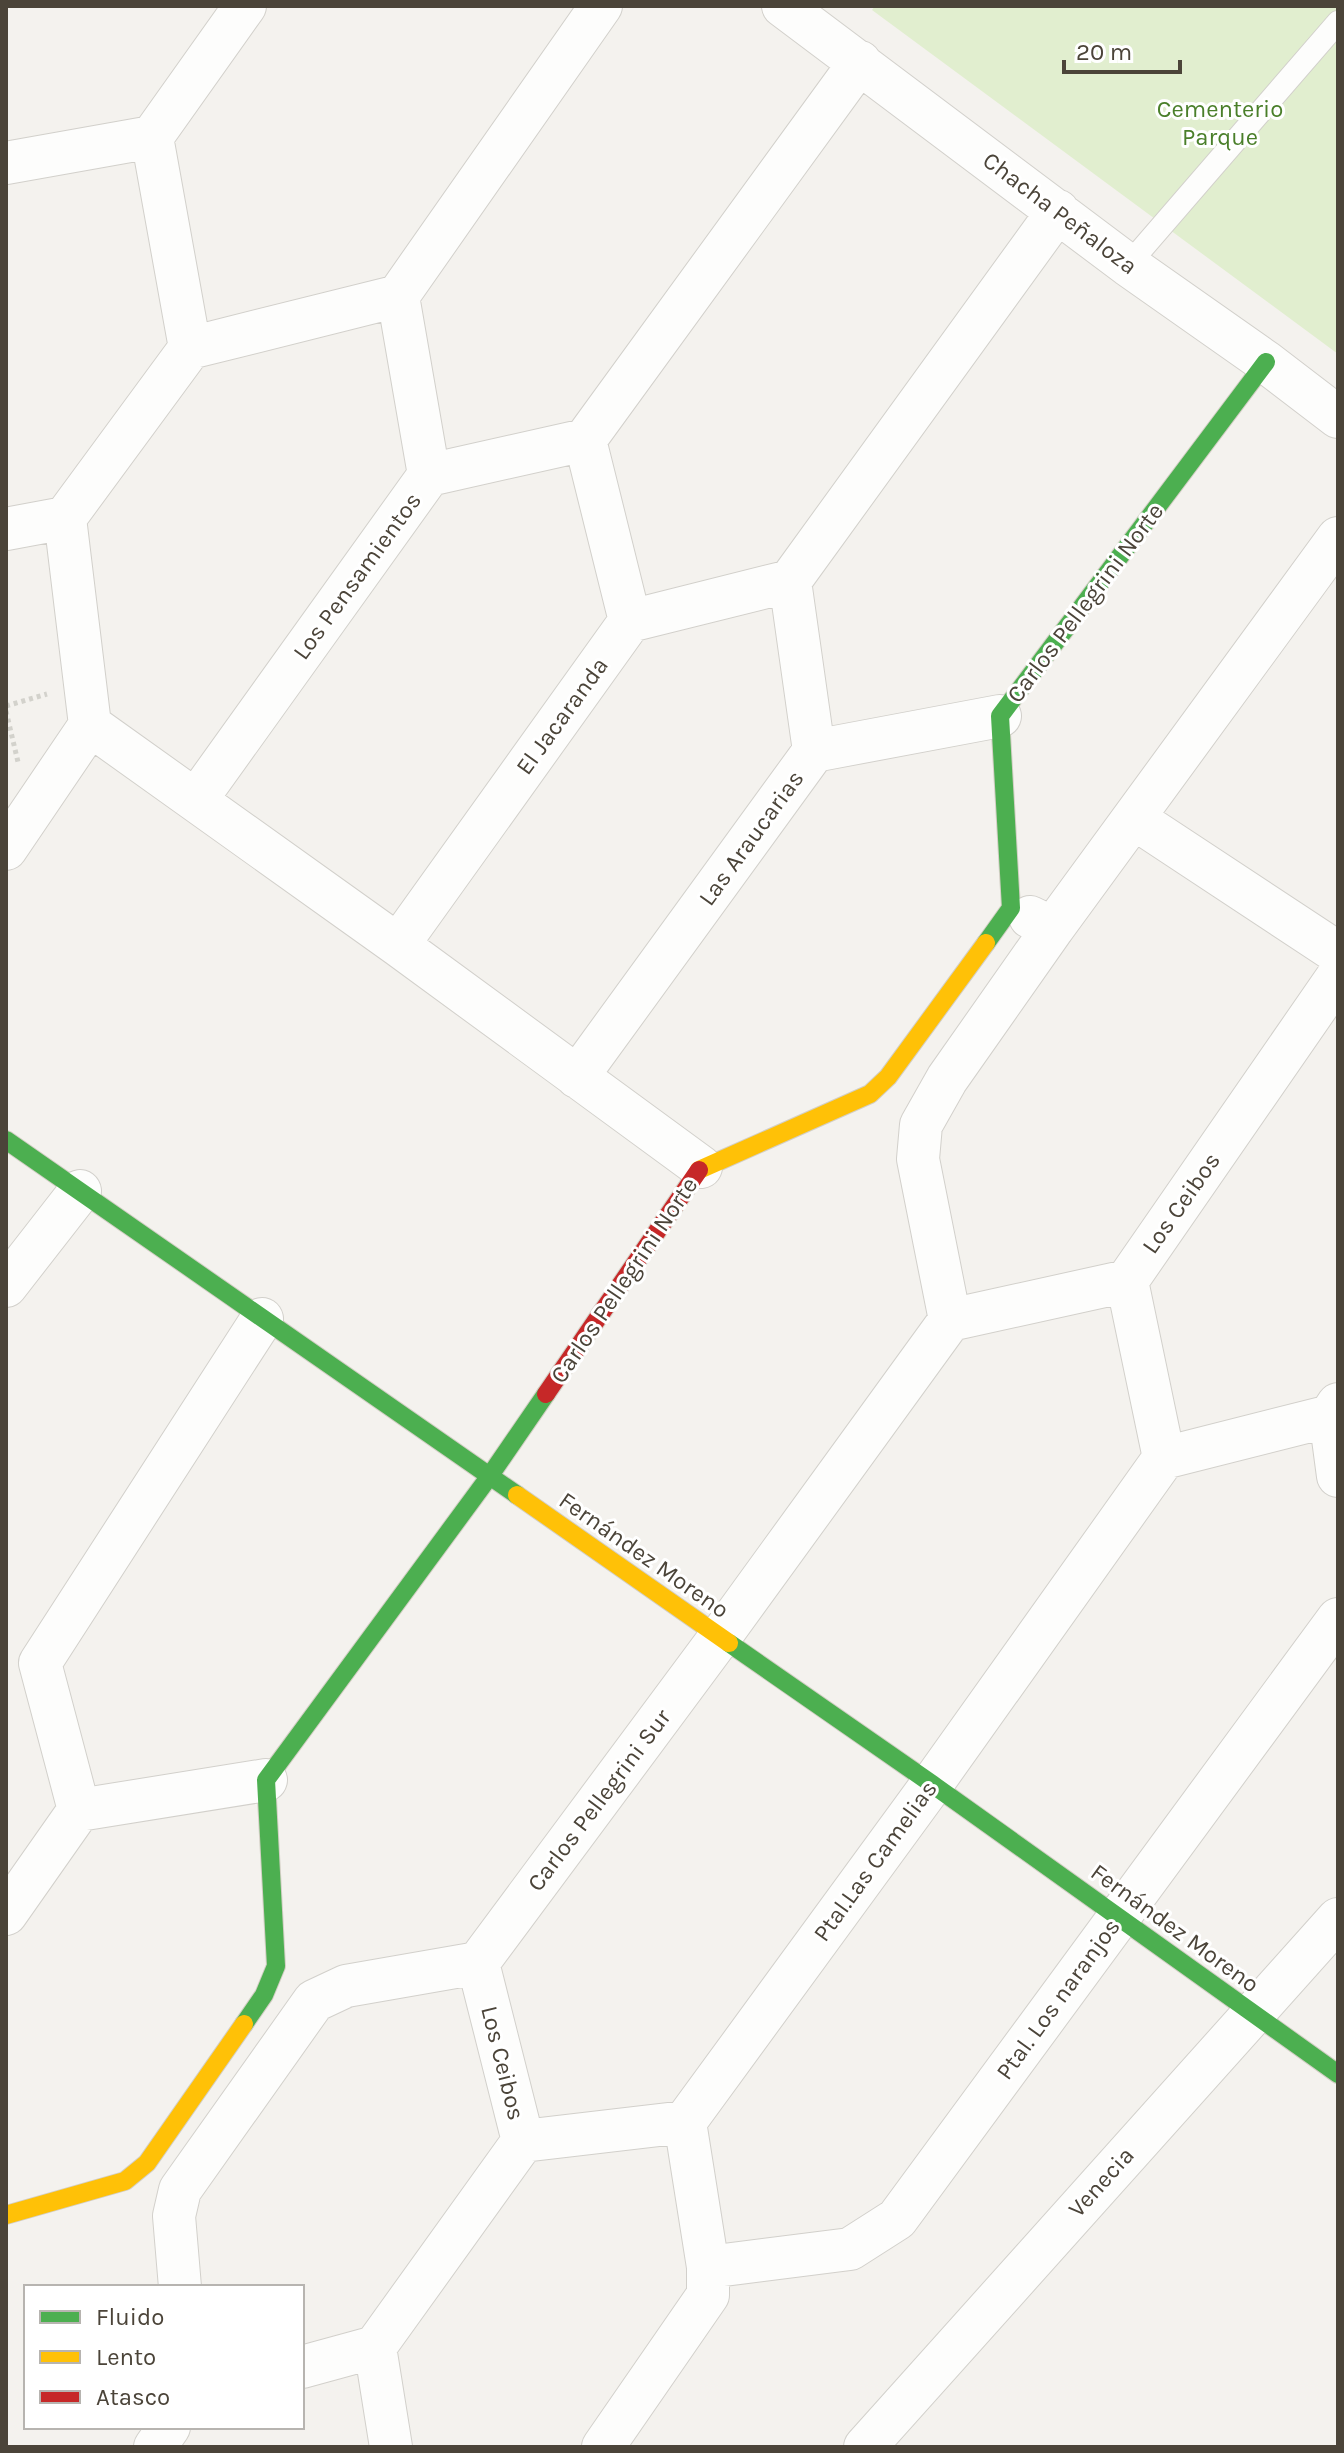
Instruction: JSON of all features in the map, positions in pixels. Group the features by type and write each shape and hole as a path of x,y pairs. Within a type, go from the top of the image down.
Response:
{"street":[{"path":"6,163 152,137 245,6"},
{"path":"6,529 65,518 190,348 398,296 601,6"},
{"name":"Chacha Peñaloza","path":"783,6 1128,265 1338,417"},
{"path":"429,475 585,440 860,62"},
{"path":"152,137 190,348"},
{"path":"585,440 630,621 790,581 1058,211"},
{"name":"Los Pensamientos","path":"196,800 429,475 398,296"},
{"name":"Carlos Pellegrini Norte","path":"266,1780 489,1477 701,1167 870,1094 888,1077 1011,908 1000,716 1266,362"},
{"path":"6,849 90,725 65,518"},
{"path":"1338,538 1053,928 947,1079 921,1125 918,1159 950,1320 1127,1281 1164,1458 1334,1410 1338,1476"},
{"path":"790,581 814,751"},
{"name":"El Jacaranda","path":"398,945 630,621"},
{"name":"Las Araucarias","path":"577,1077 814,751 1000,716"},
{"path":"90,725 701,1167"},
{"path":"1135,819 1338,953"},
{"path":"1011,908 1053,928"},
{"name":"Los Ceibos","path":"1127,1281 1338,976"},
{"path":"870,1094 921,1125"},
{"name":"Fernández Moreno","path":"6,1140 932,1784 1338,2074"},
{"path":"6,1286 80,1191"},
{"path":"79,1810 23,1666 262,1319"},
{"name":"Carlos Pellegrini Sur","path":"478,1963 950,1320"},
{"name":"Ptal.Las Camelias","path":"685,2122 932,1784 1164,1458"},
{"name":"Ptal. Los naranjos","path":"708,2267 850,2249 897,2219 1338,1619"},
{"path":"6,1914 79,1810 266,1780 276,1966 264,1995 147,2163 125,2181 6,2215"},
{"name":"Venecia","path":"865,2447 1338,1919"},
{"path":"270,1980 330,1993 478,1963"},
{"name":"Los Ceibos","path":"375,2347 523,2141 478,1963"},
{"path":"180,2285 174,2216 180,2190 330,1993"},
{"path":"523,2141 685,2122 708,2267 708,2295 603,2447"},
{"path":"147,2163 180,2190"},
{"path":"304,2366 375,2347 391,2447"},
{"path":"155,2447 168,2429"}],"lane":[{"path":"1128,265 1338,22"}],"path":[{"path":"20,775 6,708 56,691"}],"green space":[{"name":"Cementerio Parque","path":"875,6 1338,6 1338,354 872,10"}],"traffic: fast":[{"path":"986,943 1011,908 1000,716 1266,362"},
{"path":"6,1140 517,1495"},
{"path":"244,2024 264,1995 276,1966 266,1780 489,1477 546,1394"},
{"path":"729,1643 1338,2074"}],"traffic: slow":[{"path":"699,1170 870,1094 888,1077 986,943"},
{"path":"517,1495 729,1643"},
{"path":"6,2215 125,2181 147,2163 244,2024"}],"traffic: jam":[{"path":"546,1394 699,1170"}]}
